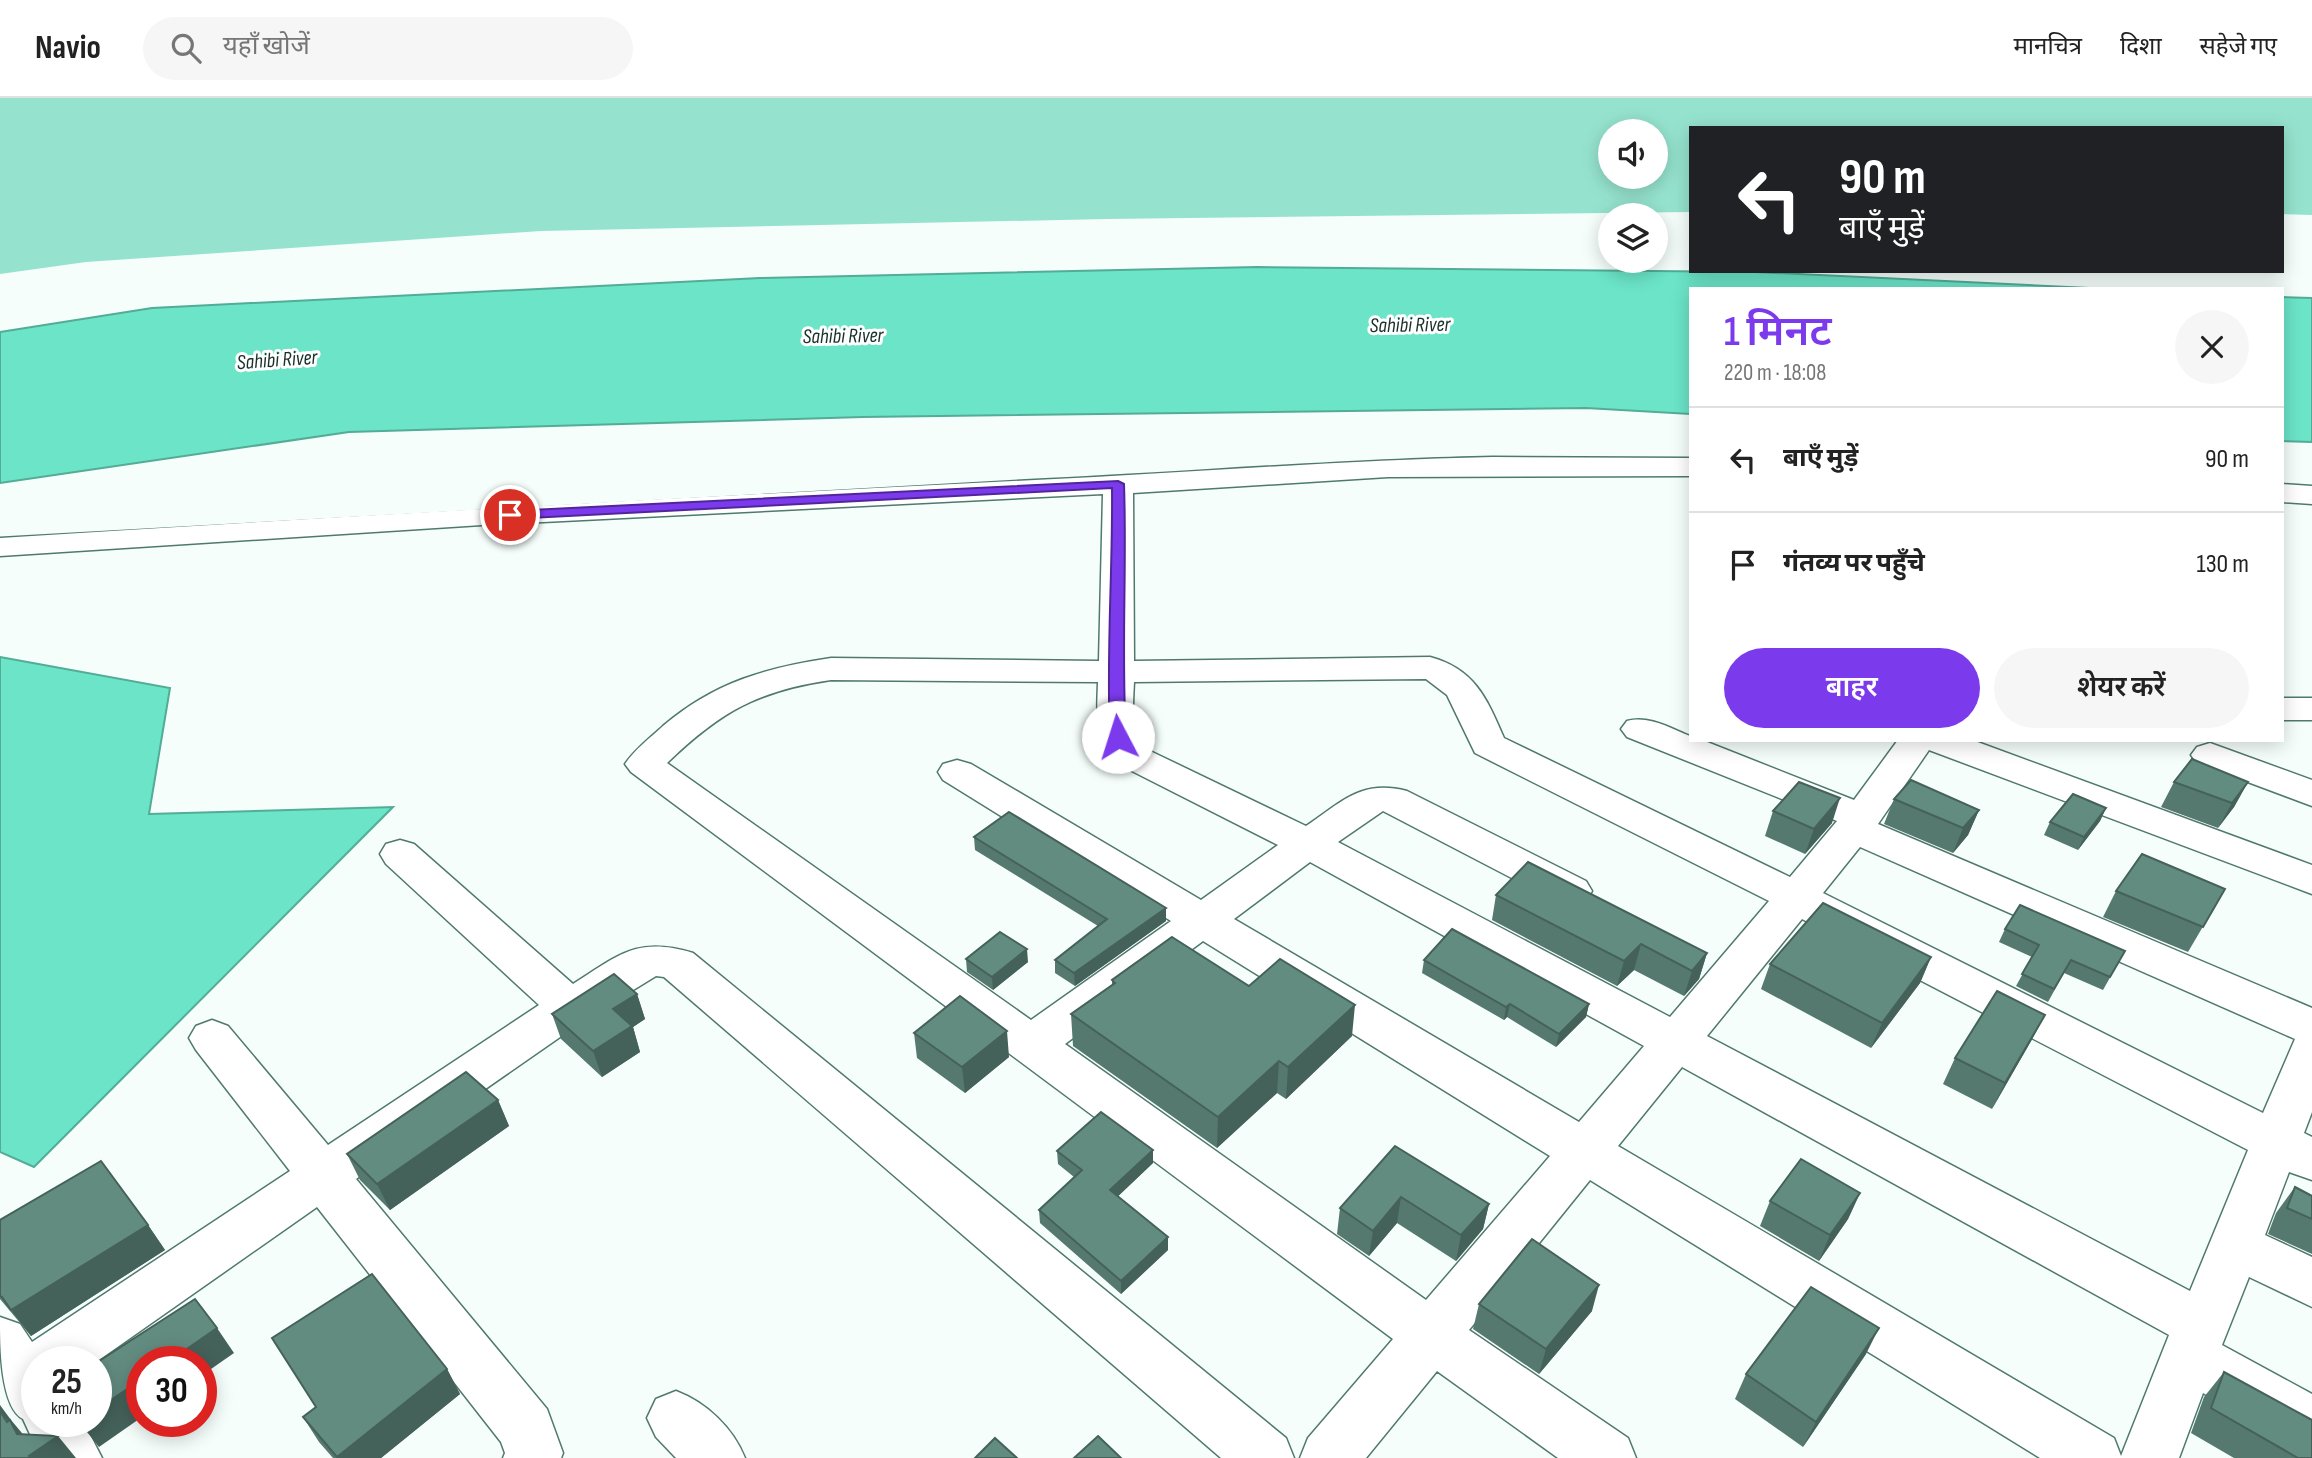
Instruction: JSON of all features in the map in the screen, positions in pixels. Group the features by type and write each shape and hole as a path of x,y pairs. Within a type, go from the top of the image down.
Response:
{"street":[{"path":"0,547 482,516 1388,468 1689,467"},
{"path":"1118,484 1115,719 1122,748 1135,758 1308,843 1675,1041 2196,1341 2312,1424"},
{"path":"2284,493 2312,495"},
{"path":"1607,1458 1431,1335 644,764 673,736 709,708 746,687 785,675 831,669 1115,672 1403,666 1440,671 1450,676 1466,696 1488,745 1795,897 2294,1152"},
{"path":"2284,709 2312,709"},
{"path":"1640,729 2312,1027"},
{"path":"1329,1458 1586,1152 1675,1041 1713,965 1795,897 1857,823 1916,742"},
{"path":"1941,742 2312,880"},
{"path":"2210,755 2312,794"},
{"path":"957,772 2093,1458"},
{"path":"1031,1045 1308,843 1370,801 1381,798 1393,800 1599,906"},
{"path":"400,854 570,1007"},
{"path":"77,1346 570,1007 637,965 656,960 677,964 1265,1458"},
{"path":"212,1038 526,1428 534,1453 532,1458"},
{"path":"2150,1458 2235,1245 2294,1152 2312,1051"},
{"path":"2235,1245 2312,1283"},
{"path":"676,1418 716,1458"},
{"path":"61,1437 73,1458"}],"shaded area":[{"path":"0,98 2312,98 2312,215 2284,214 2284,126 1689,126 1689,212 1668,212 1668,203 1598,203 1598,213 1106,219 541,231 86,262 0,274"}],"water":[{"name":"Sahibi River","path":"1257,267 1776,273 2068,287 1689,287 1689,414 1586,408 863,417 349,432 0,483 0,332 152,308 760,278"},
{"path":"2284,297 2312,298 2312,442 2284,441"},
{"path":"0,657 170,688 149,814 393,807 34,1167 0,1152"}],"building":[{"path":"2192,759 2248,782 2232,803 2174,782"},
{"path":"1911,780 1979,810 1963,828 1894,799"},
{"path":"1799,782 1840,798 1814,829 1773,811"},
{"path":"2073,794 2106,808 2084,837 2050,822"},
{"path":"1009,812 1166,908 1074,973 1055,960 1107,919 974,837"},
{"path":"2142,854 2225,889 2203,927 2116,891"},
{"path":"1528,862 1707,953 1692,971 1641,944 1624,961 1496,895"},
{"path":"1823,903 1931,957 1882,1023 1770,964"},
{"path":"2020,905 2125,951 2110,977 2071,960 2054,989 2022,974 2039,945 2005,929"},
{"path":"1452,929 1589,1004 1559,1034 1510,1004 1506,1007 1424,960"},
{"path":"1000,932 1027,949 992,977 966,959"},
{"path":"1172,937 1249,986 1280,959 1355,1005 1288,1067 1279,1061 1218,1117 1071,1014 1115,983 1112,980"},
{"path":"614,974 637,994 613,1009 632,1026 593,1051 552,1014"},
{"path":"1997,991 2045,1015 2005,1083 1955,1058"},
{"path":"960,996 1007,1031 962,1067 914,1033"},
{"path":"466,1072 498,1100 377,1184 347,1154"},
{"path":"1101,1112 1153,1150 1110,1190 1168,1237 1121,1281 1039,1210 1082,1170 1057,1151"},
{"path":"1395,1146 1489,1204 1461,1235 1401,1197 1373,1231 1340,1208"},
{"path":"1801,1159 1860,1193 1830,1235 1770,1201"},
{"path":"101,1161 148,1225 11,1310 0,1296 0,1220"},
{"path":"2295,1187 2312,1196 2312,1219 2287,1208"},
{"path":"1532,1239 1599,1285 1546,1349 1479,1304"},
{"path":"372,1274 447,1369 337,1457 303,1417 316,1407 272,1338"},
{"path":"1811,1287 1879,1328 1816,1422 1746,1374"},
{"path":"195,1299 217,1328 191,1346 126,1346 126,1390 112,1399 112,1353"},
{"path":"2224,1372 2312,1420 2312,1458 2298,1458 2211,1408"},
{"path":"0,1411 7,1422 10,1420 21,1437 57,1437 29,1456 31,1458 0,1458"},
{"path":"1098,1436 1121,1458 1074,1458"},
{"path":"995,1438 1017,1458 975,1458"}],"route":[{"path":"510,515 1118,484 1115,719 1118,737"}]}
